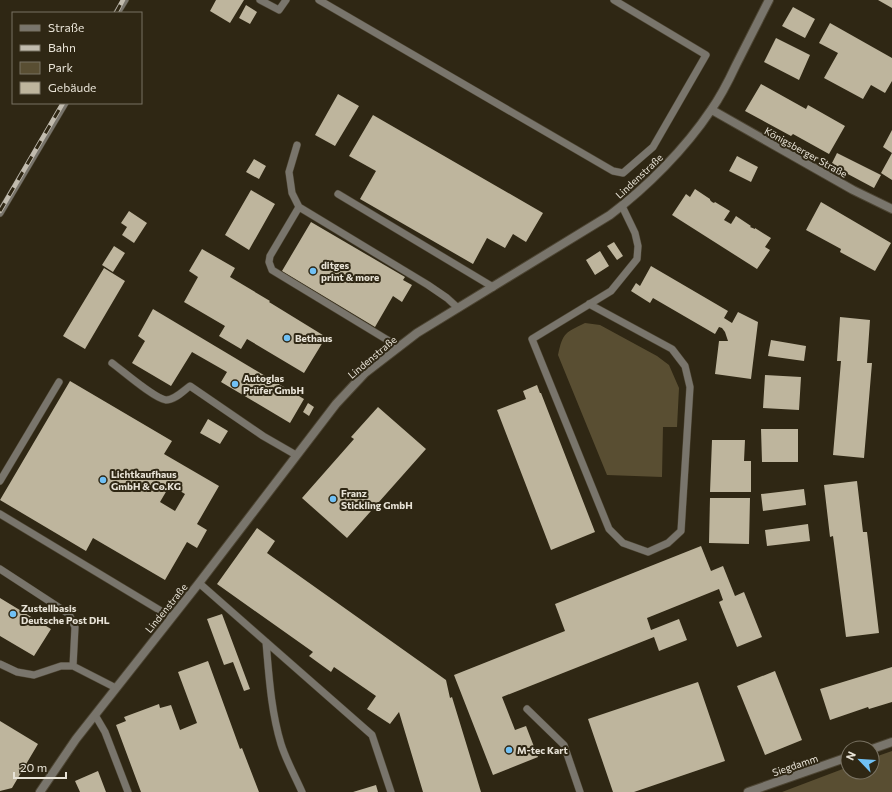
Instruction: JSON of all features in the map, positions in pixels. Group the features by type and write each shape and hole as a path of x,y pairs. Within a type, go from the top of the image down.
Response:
{"street":[{"name":"Lindenstraße","path":"40,792 76,739 199,583 336,404 365,373 417,333 610,215 622,206 684,147 712,110 724,90 770,0"},
{"name":"Königsberger Straße","path":"712,110 853,190 892,209"},
{"path":"880,746 892,742"},
{"name":"Siegdamm","path":"748,792 840,760"}],"lane":[{"path":"118,12 125,0"},
{"path":"260,0 279,10 286,0"},
{"path":"319,0 613,171 623,172 653,148 706,55 614,0"},
{"path":"0,213 63,104"},
{"path":"297,146 289,172 292,193 299,207 428,285 447,298 458,308"},
{"path":"338,194 493,287"},
{"path":"590,304 672,349 685,366 687,373 690,387 681,531 668,543 648,552 622,543 609,529 532,339 611,291 637,259 638,246 635,233 622,206"},
{"path":"299,207 270,256 269,262 272,270 399,347"},
{"path":"112,363 154,395 165,400 174,398 190,386 296,456"},
{"path":"0,481 59,382"},
{"path":"0,514 171,618"},
{"path":"0,569 69,614 75,627 73,666"},
{"path":"199,583 372,734 391,792"},
{"path":"266,642 275,716 281,743 302,792"},
{"path":"0,664 16,672 34,675 60,666 73,666 116,688"},
{"path":"527,709 564,745 580,792"},
{"path":"95,716 105,732 128,792"}],"green space":[{"path":"585,323 600,325 657,356 669,365 679,388 677,427 663,427 662,477 607,475 558,355 563,337 569,331"},
{"path":"892,751 892,792 782,792 840,770 840,780 880,780 880,755"}],"building":[{"path":"216,0 244,0 230,23 210,11"},
{"path":"878,0 892,0 892,8"},
{"path":"246,5 257,12 250,24 239,18"},
{"path":"793,7 815,19 805,38 782,26"},
{"path":"830,23 892,58 892,81 885,93 871,85 863,99 824,78 838,53 819,43"},
{"path":"776,38 810,55 799,80 764,62"},
{"path":"761,84 806,109 808,105 845,126 829,154 793,134 791,136 745,111"},
{"path":"338,94 359,106 335,146 315,135"},
{"path":"373,115 543,213 526,242 513,234 505,248 487,238 473,264 360,199 376,171 349,156"},
{"path":"892,130 892,153 883,147"},
{"path":"837,153 881,175 874,188 831,165"},
{"path":"892,153 892,180 881,173"},
{"path":"737,156 758,167 751,182 729,171"},
{"path":"254,159 266,166 259,179 246,172"},
{"path":"695,189 712,202 715,202 730,211 724,220 731,224 736,216 751,226 750,227 755,228 771,238 765,247 770,250 757,269 672,215 686,194 690,197"},
{"path":"251,190 275,204 249,250 225,235"},
{"path":"821,202 891,243 875,271 840,252 841,249 806,230"},
{"path":"129,211 147,223 134,243 122,235 127,227 121,223"},
{"path":"311,222 405,277 403,280 412,285 402,302 393,296 375,327 282,271"},
{"path":"614,242 623,256 617,260 607,246"},
{"path":"114,246 125,253 113,272 102,265"},
{"path":"202,249 235,268 230,277 326,337 304,373 247,339 241,349 219,336 225,326 184,302 198,277 189,271"},
{"path":"600,251 609,266 595,275 586,260"},
{"path":"651,266 728,311 724,318 732,323 738,312 758,322 751,379 715,374 719,341 728,341 722,328 719,327 715,334 653,298 650,303 631,291 636,283 640,286"},
{"path":"104,268 125,281 85,349 63,336"},
{"path":"153,309 304,399 290,423 221,382 227,372 192,352 171,386 132,363 145,341 138,336"},
{"path":"840,317 870,320 867,363 872,363 864,458 833,455 841,361 837,361"},
{"path":"771,340 806,346 804,361 768,356"},
{"path":"765,375 801,377 799,410 763,408"},
{"path":"70,381 172,441 164,454 219,486 197,524 207,530 197,548 187,542 165,580 93,538 86,551 0,500","holes":["170,485 185,494 175,511 160,502"]},
{"path":"537,385 595,532 551,550 497,410 526,399 523,391"},
{"path":"308,403 314,407 309,416 303,412"},
{"path":"378,407 426,449 347,538 302,498 354,439 351,437"},
{"path":"208,419 228,431 220,444 200,433"},
{"path":"761,429 798,429 798,462 762,462"},
{"path":"712,440 745,440 744,461 751,461 751,492 710,492"},
{"path":"857,481 863,532 867,532 879,633 846,637 833,536 830,537 824,485"},
{"path":"804,489 806,505 763,511 761,494"},
{"path":"710,498 750,498 749,544 709,543"},
{"path":"808,524 810,541 767,546 765,530"},
{"path":"257,528 275,541 267,553 446,680 450,698 452,697 481,792 423,792 399,712 390,724 367,709 376,696 334,667 331,672 309,656 313,652 217,584"},
{"path":"701,546 711,571 723,566 735,596 744,592 762,637 737,647 719,602 723,600 719,589 647,618 651,630 679,619 687,640 659,651 654,637 502,697 515,730 526,726 538,757 493,775 454,675 565,631 555,604"},
{"name":"Zustellbasis Deutsche Post DHL","path":"0,598 51,629 34,656 0,636"},
{"path":"222,614 250,689 244,691 233,662 224,665 207,619"},
{"path":"208,661 240,749 242,748 259,792 141,792 116,725 126,721 124,717 159,704 160,708 171,705 180,730 197,723 178,672"},
{"path":"892,667 892,702 869,709 868,707 830,720 820,689"},
{"path":"775,671 802,740 765,755 737,686"},
{"path":"698,682 725,761 634,792 613,792 588,719"},
{"path":"0,721 38,744 12,788 0,791"},
{"path":"98,771 106,792 80,792 75,781"},
{"path":"376,785 378,792 353,792"}],"railway":[{"path":"117,12 123,0"},
{"path":"0,211 62,104"}],"place":[{"name":"ditges print & more","path":"313,271"},
{"name":"Bethaus","path":"287,338"},
{"name":"Autoglas Prüfer GmbH","path":"235,384"},
{"name":"Lichtkaufhaus GmbH & Co.KG","path":"103,480"},
{"name":"Franz Stickling GmbH","path":"333,499"},
{"name":"Zustellbasis Deutsche Post DHL","path":"13,614"},
{"name":"M-tec Kart","path":"509,750"}]}
